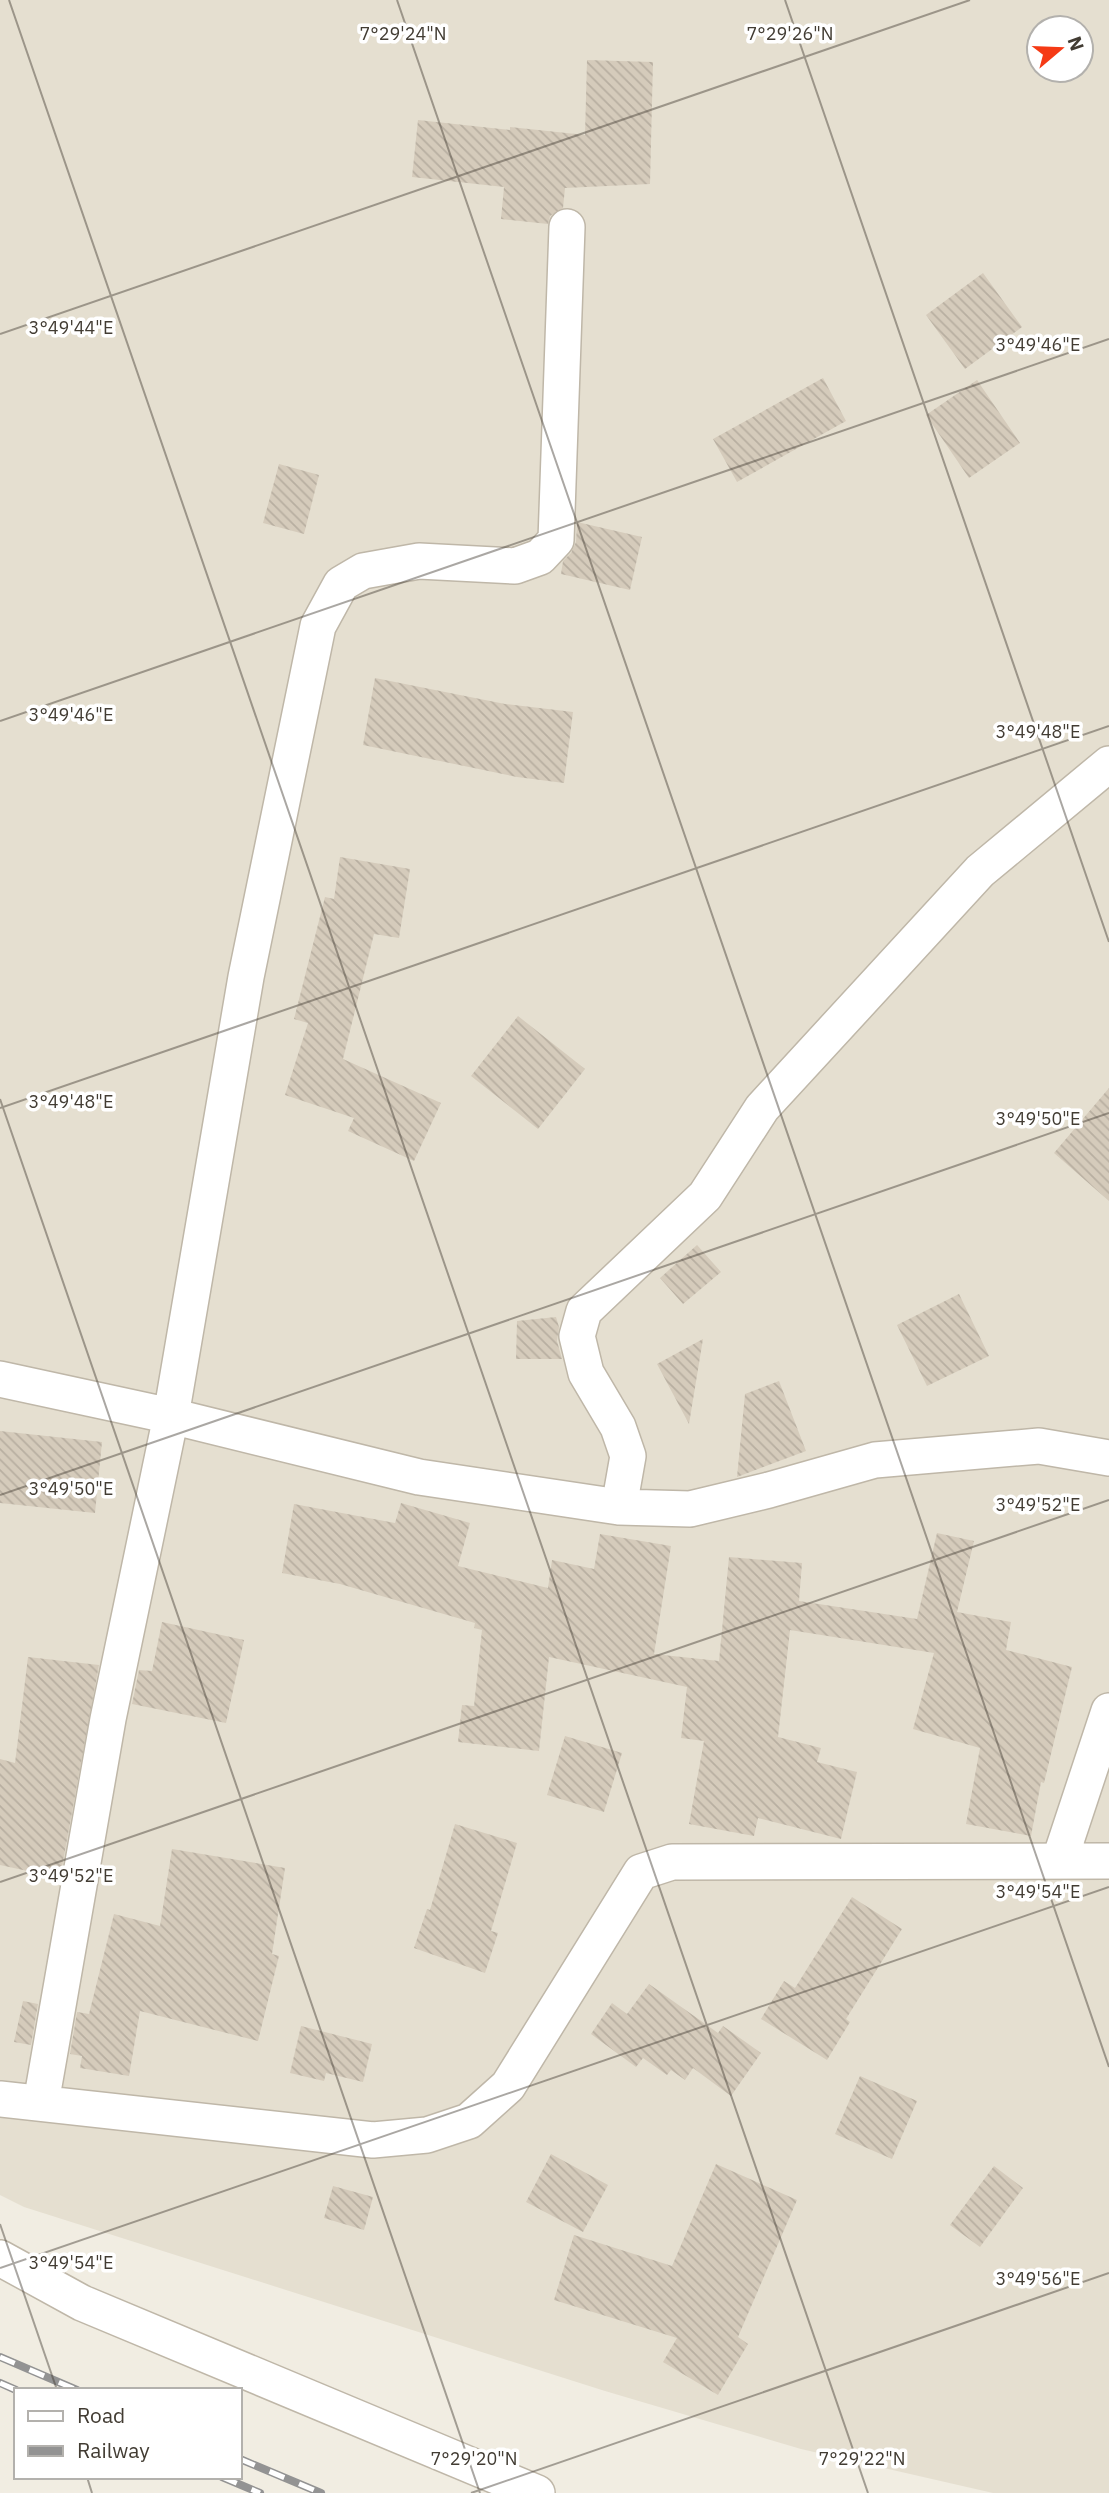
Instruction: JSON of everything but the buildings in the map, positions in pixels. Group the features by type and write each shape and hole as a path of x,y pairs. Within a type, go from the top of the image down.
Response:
{"street":[{"path":"41,2103 108,1719 171,1416 246,977 318,626 341,584 363,571 419,561 515,566 540,557 556,540 567,227"},
{"path":"619,1507 628,1456 618,1427 586,1373 578,1336 584,1311 705,1196 762,1108 980,871 1109,764"},
{"path":"0,1379 171,1416 419,1477 619,1507 690,1508 769,1490 876,1460 1039,1446 1109,1458"},
{"path":"1060,1859 1109,1711"},
{"path":"0,2099 373,2140 427,2135 468,2120 508,2086 641,1872 673,1862 1060,1859 1109,1861"},
{"path":"0,2258 82,2303 537,2493"}],"shaded area":[{"path":"0,0 1109,0 1109,2493 993,2493 801,2449 605,2391 24,2207 0,2195"}],"railway":[{"path":"0,2357 72,2388"},
{"path":"0,2383 14,2389"},
{"path":"242,2460 321,2493"},
{"path":"227,2479 260,2493"}]}
